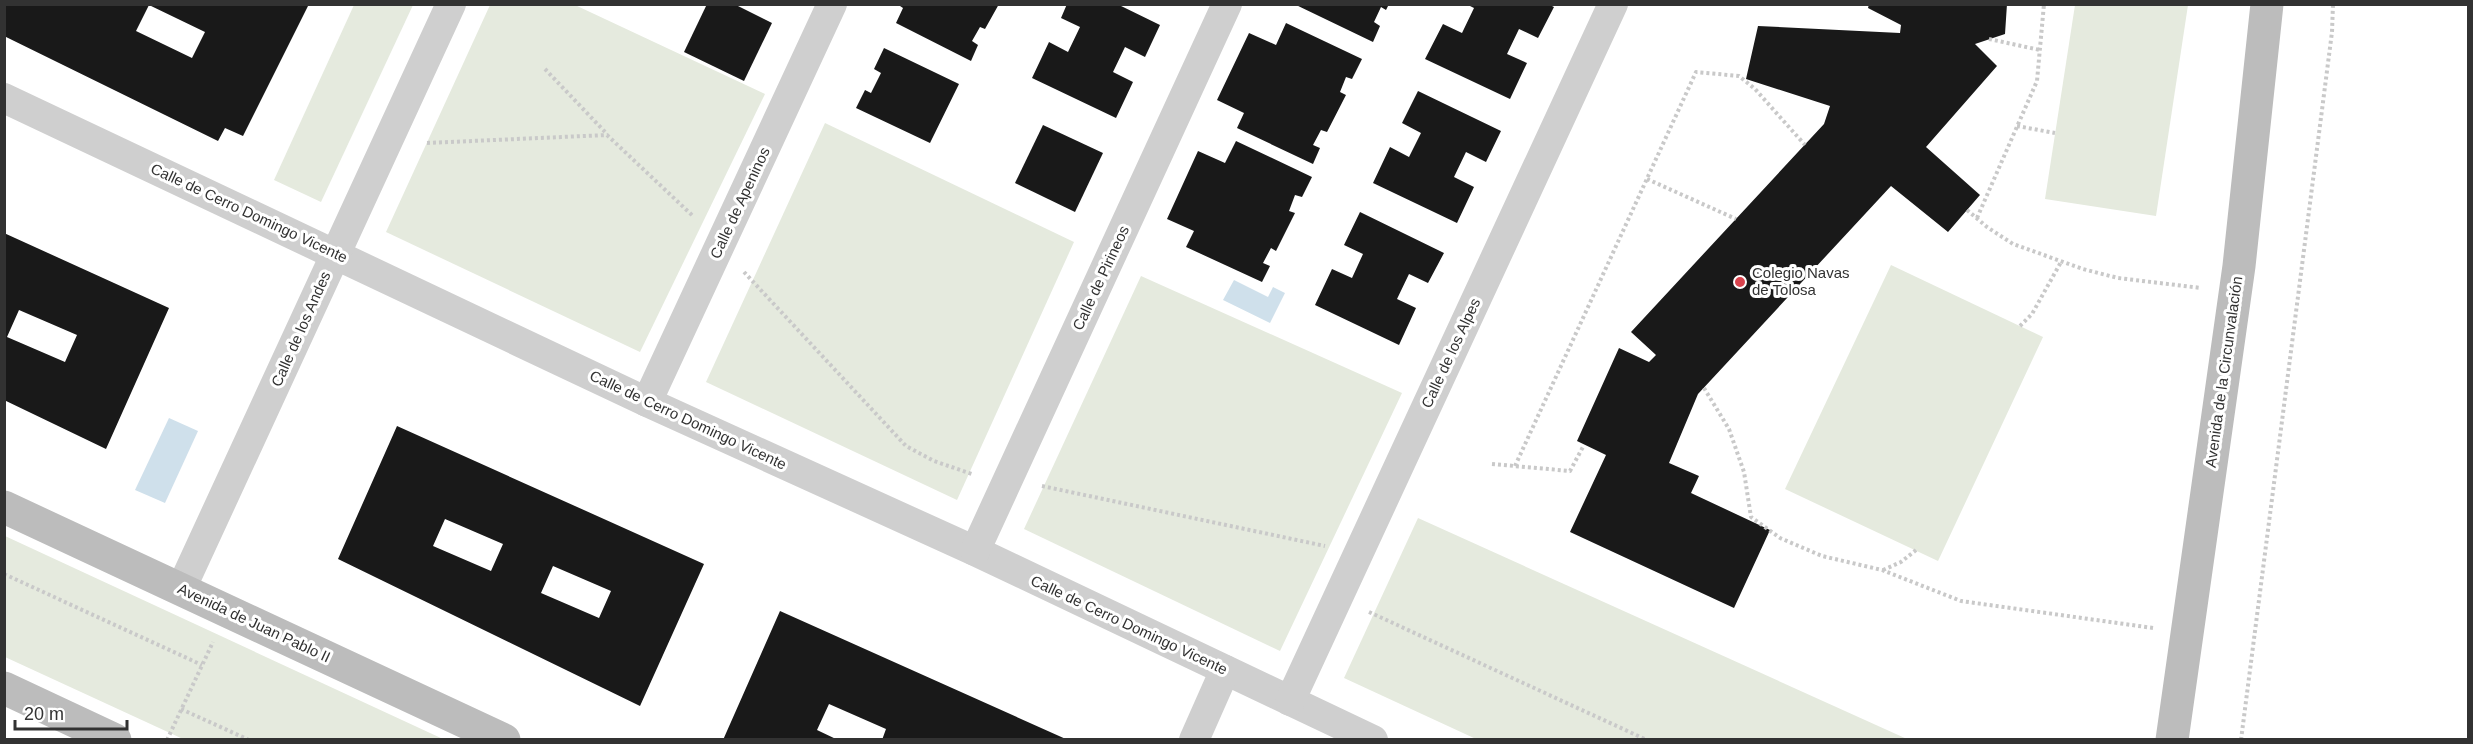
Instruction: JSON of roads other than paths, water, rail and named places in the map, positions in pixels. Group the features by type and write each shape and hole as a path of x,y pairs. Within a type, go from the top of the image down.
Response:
{"street":[{"name":"Calle de los Andes","path":"181,589 451,4"},
{"name":"Calle de Apeninos","path":"647,402 832,4"},
{"name":"Calle de Pirineos","path":"975,551 1227,4"},
{"name":"Calle de los Alpes","path":"1290,701 1613,4"},
{"name":"Avenida de la Circunvalación","path":"2172,740 2235,293 2267,4"},
{"name":"Calle de Cerro Domingo Vicente","path":"4,98 647,402 975,551 1373,740"},
{"name":"Avenida de Juan Pablo II","path":"4,507 504,740"},
{"path":"1194,740 1225,670"},
{"path":"4,688 115,740"}],"water":[{"path":"1234,280 1268,297 1273,287 1285,293 1270,323 1223,300"},
{"path":"169,418 198,431 165,503 135,490"}],"place":[{"name":"Colegio Navas de Tolosa","path":"1740,282"}]}
